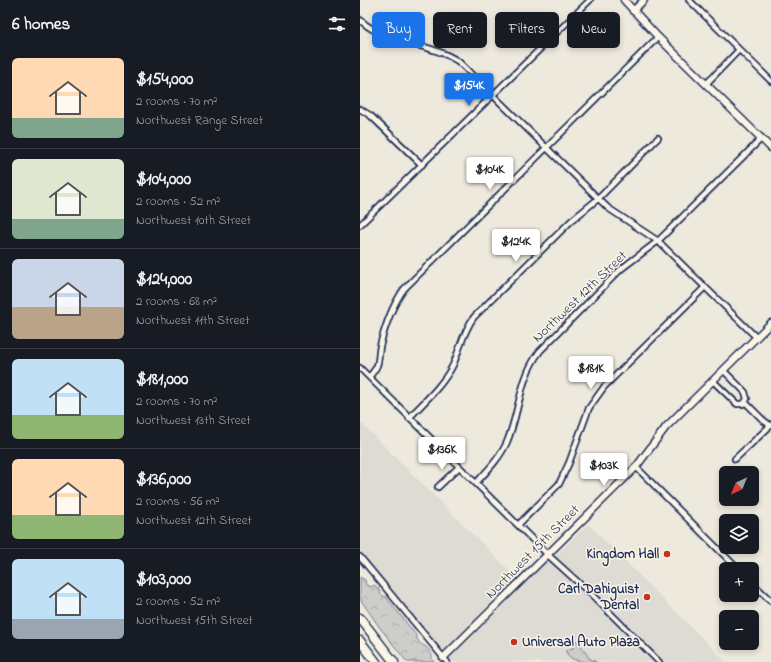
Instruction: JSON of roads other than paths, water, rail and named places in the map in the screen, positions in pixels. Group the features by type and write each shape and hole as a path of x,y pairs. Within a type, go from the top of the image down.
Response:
{"highway":[{"path":"360,618 394,662"},
{"path":"360,641 376,662"}],"street":[{"path":"360,225 590,0"},
{"path":"624,0 658,37 771,148"},
{"path":"633,11 644,0"},
{"path":"688,0 771,81"},
{"path":"360,20 371,28 392,39 449,55 459,62 599,198 617,214 658,241 756,337"},
{"path":"369,378 379,361 380,347 390,314 404,289 658,37"},
{"path":"706,84 739,50"},
{"path":"360,109 371,116 422,165"},
{"path":"409,418 446,377 453,364 469,324 474,317 571,221 599,198 658,138"},
{"name":"Northwest 12th Street","path":"476,483 494,465 507,442 525,379 533,360 548,341 621,269 658,241 762,138"},
{"path":"518,525 559,484 569,463 589,408 604,387 705,287"},
{"name":"Northwest 15th Street","path":"445,660 636,467 666,427 771,323"},
{"path":"360,368 548,555 590,592 659,662"},
{"path":"724,371 745,392 747,399 746,402 763,420 771,425 735,459"},
{"path":"713,380 737,404 743,404 746,402"},
{"path":"438,487 459,467"},
{"path":"636,467 731,562"},
{"path":"360,557 445,660"},
{"path":"759,590 771,602"}],"place":[{"name":"Kingdom Hall","path":"667,554"},
{"name":"Carl Dahiguist Dental","path":"647,597"},
{"name":"Universal Auto Plaza","path":"514,642"}]}
